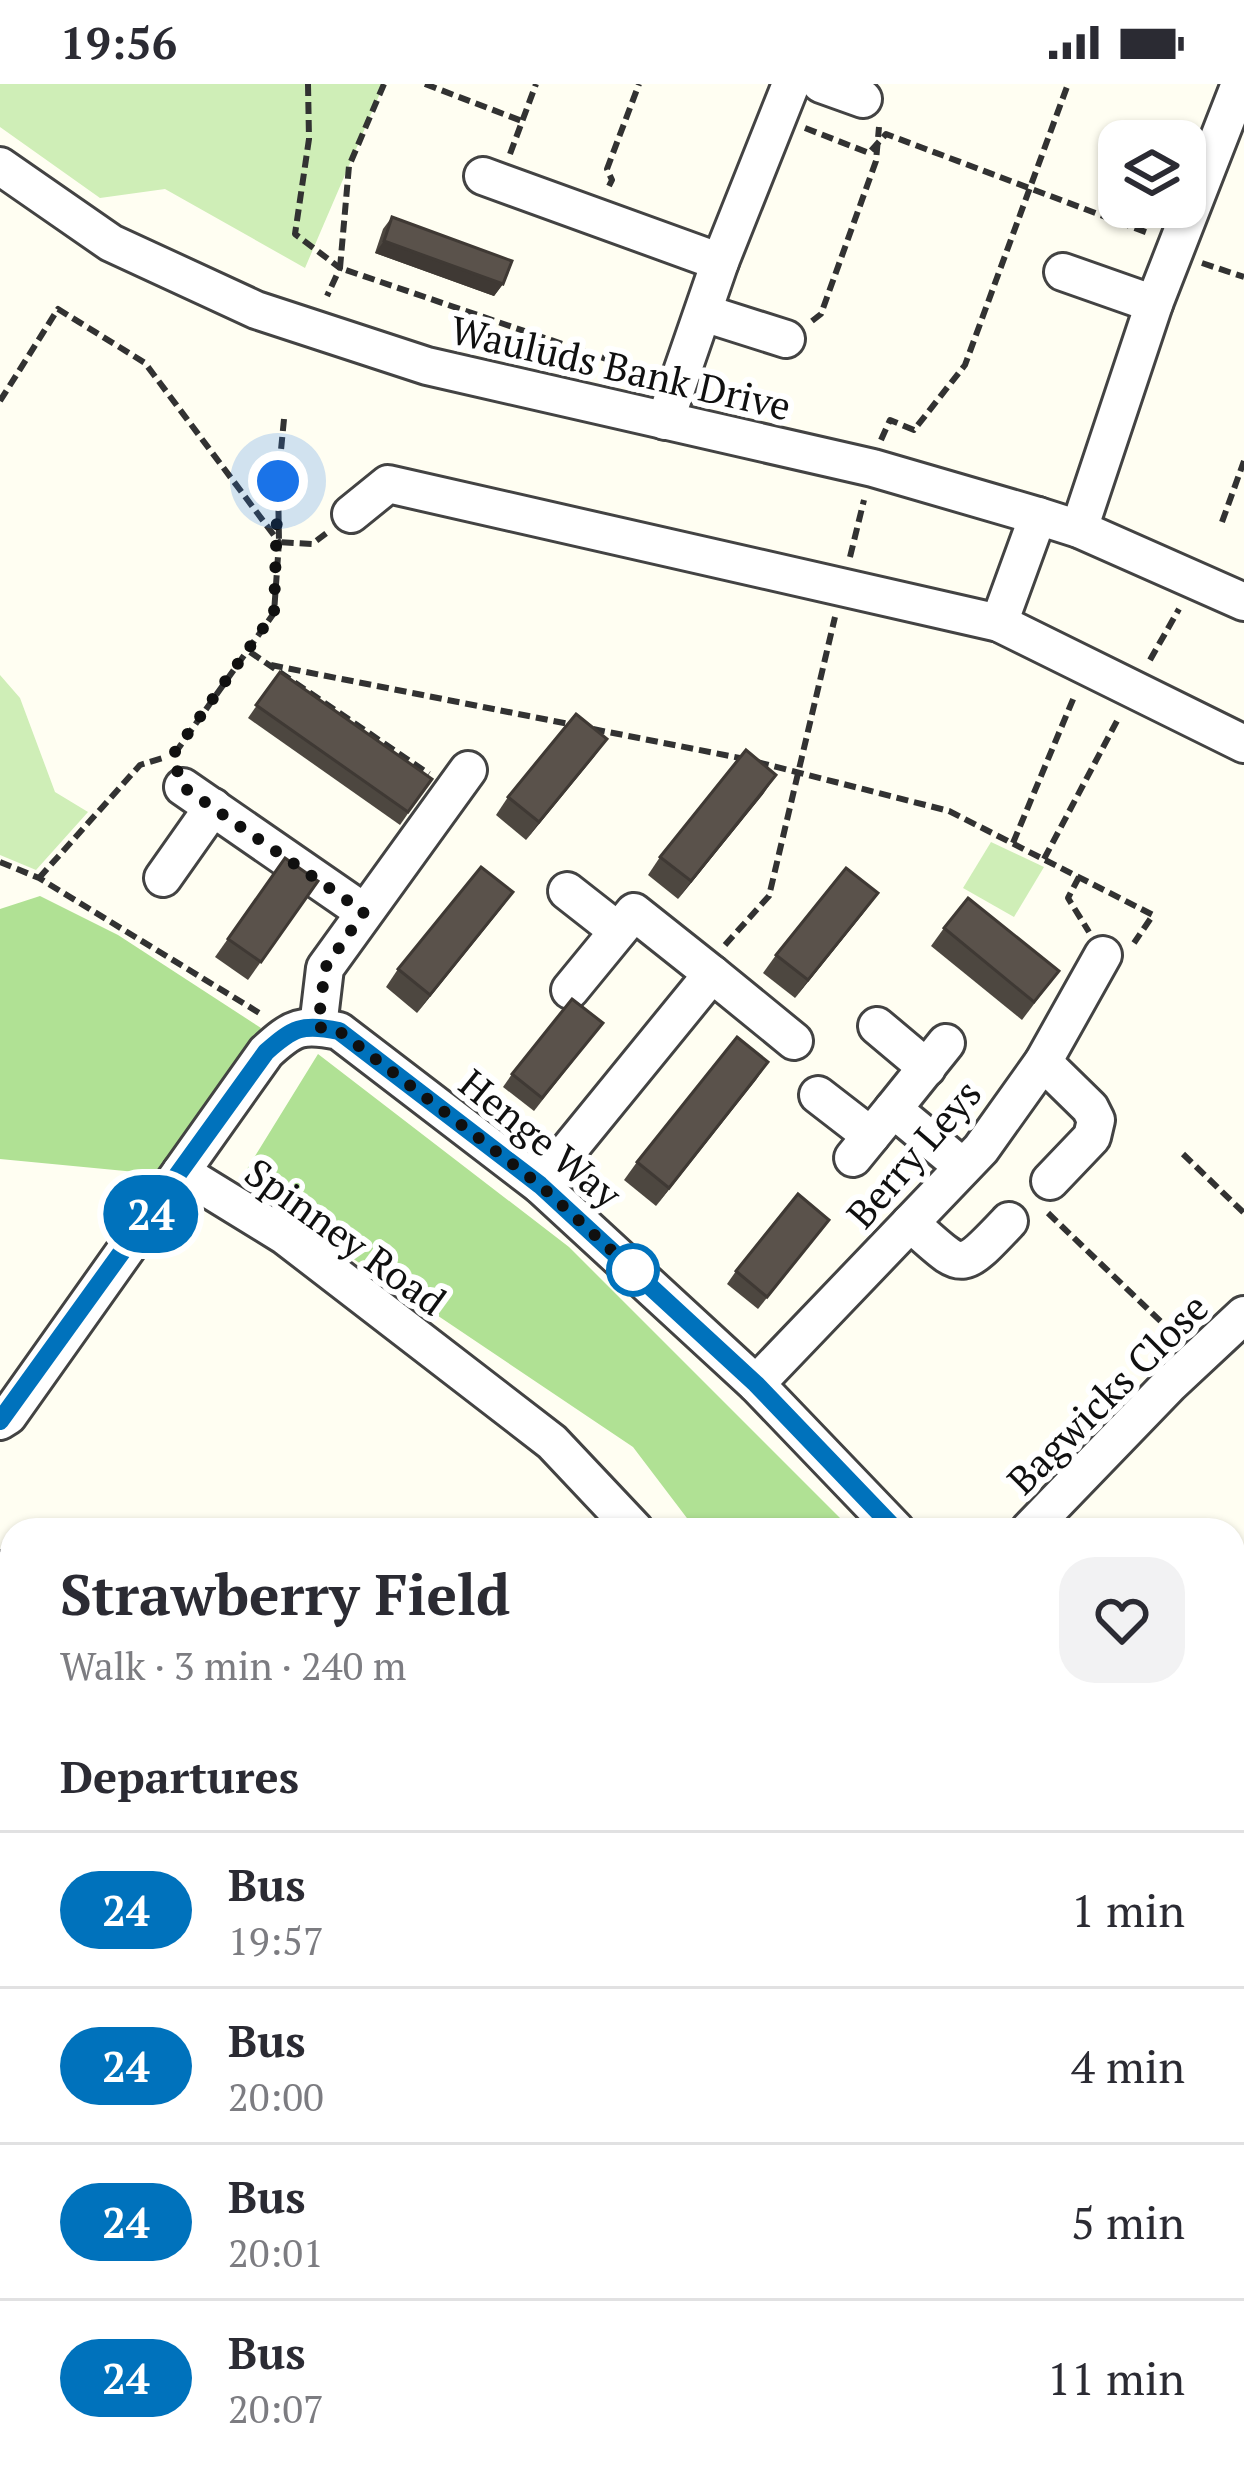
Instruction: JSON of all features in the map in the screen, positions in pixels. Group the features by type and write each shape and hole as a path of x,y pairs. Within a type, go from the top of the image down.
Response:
{"street":[{"path":"821,84 873,106"},
{"path":"1079,529 1154,304 1240,84"},
{"path":"665,421 720,262 785,101"},
{"name":"Wauluds Bank Drive","path":"0,166 111,243 256,310 427,366 873,468 1038,516 1079,529 1244,602"},
{"path":"491,179 720,262"},
{"path":"1063,272 1154,304"},
{"path":"704,313 786,339"},
{"path":"351,514 388,484 999,623 1244,744"},
{"path":"999,623 1038,516"},
{"path":"181,1172 266,1052 292,1029 318,1027 325,968 468,770"},
{"path":"163,878 189,783 364,912"},
{"path":"567,891 712,974 794,1041"},
{"path":"570,990 626,922"},
{"name":"Berry Leys","path":"756,1384 980,1149 1043,1062 1103,955"},
{"path":"540,1185 712,974"},
{"path":"872,1134 936,1055 877,1026"},
{"name":"Henge Way","path":"318,1027 339,1031 540,1185 756,1384 884,1518"},
{"path":"1043,1062 1090,1108 1096,1120 1092,1137 1049,1197"},
{"path":"818,1095 872,1134 963,1167"},
{"name":"Spinney Road","path":"0,1421 181,1172 285,1236 552,1442 623,1518"},
{"path":"910,1223 952,1260 962,1263 972,1260 1009,1221"},
{"name":"Bagwicks Close","path":"1041,1518 1244,1315"}],"path":[{"path":"308,84 309,139 296,234 340,268 618,363"},
{"path":"327,296 340,268 349,166 384,84"},
{"path":"425,84 522,121"},
{"path":"491,179 536,84"},
{"path":"595,217 612,180 608,170 639,84"},
{"path":"879,445 890,420 914,430 964,365 1068,84"},
{"path":"785,101 869,152 886,134 1244,277"},
{"path":"786,339 821,314 876,161 873,106"},
{"path":"0,400 58,309 145,363 279,542 312,544 351,514"},
{"path":"39,878 140,765 189,783 250,652 274,613 284,419"},
{"path":"1222,522 1244,461"},
{"path":"712,974 714,957 769,896 868,487"},
{"path":"1044,859 1185,599"},
{"path":"250,652 427,775 468,770"},
{"path":"271,665 799,770 949,811 1013,843 1153,915 1133,944 1103,955 1068,898 1079,877"},
{"path":"1013,843 1087,666"},
{"path":"0,862 39,878 268,1018"},
{"path":"1184,1154 1244,1213"},
{"path":"1049,1197 1198,1357"}],"green space":[{"path":"0,84 384,84 305,268 165,189 100,198 0,127"},
{"path":"0,675 20,698 55,792 88,812 36,870 0,855"},
{"path":"991,842 1044,867 1014,917 963,888"},
{"path":"40,896 118,935 261,1028 167,1175 0,1159 0,909"},
{"path":"318,1054 569,1247 840,1518 687,1518 633,1447 239,1182"}],"building":[{"path":"392,217 512,261 503,284 384,241"},
{"path":"280,672 432,779 408,812 256,705"},
{"path":"576,714 607,739 539,822 508,797"},
{"path":"746,750 776,775 691,881 660,857"},
{"path":"285,858 318,881 261,962 228,939"},
{"path":"481,867 513,892 430,995 398,969"},
{"path":"846,868 878,893 808,980 776,955"},
{"path":"968,898 1059,971 1034,1002 944,928"},
{"path":"572,999 603,1023 542,1098 512,1074"},
{"path":"737,1037 768,1062 669,1188 637,1162"},
{"path":"798,1194 829,1220 767,1297 736,1271"}],"bus line":[{"name":"24","path":"0,1421 266,1052 292,1029 318,1027 339,1031 540,1185 756,1384 885,1518"}],"route":[{"path":"278,481 274,613 172,756 183,787 364,912 325,968 318,1027 339,1031 540,1185 633,1270"}]}
